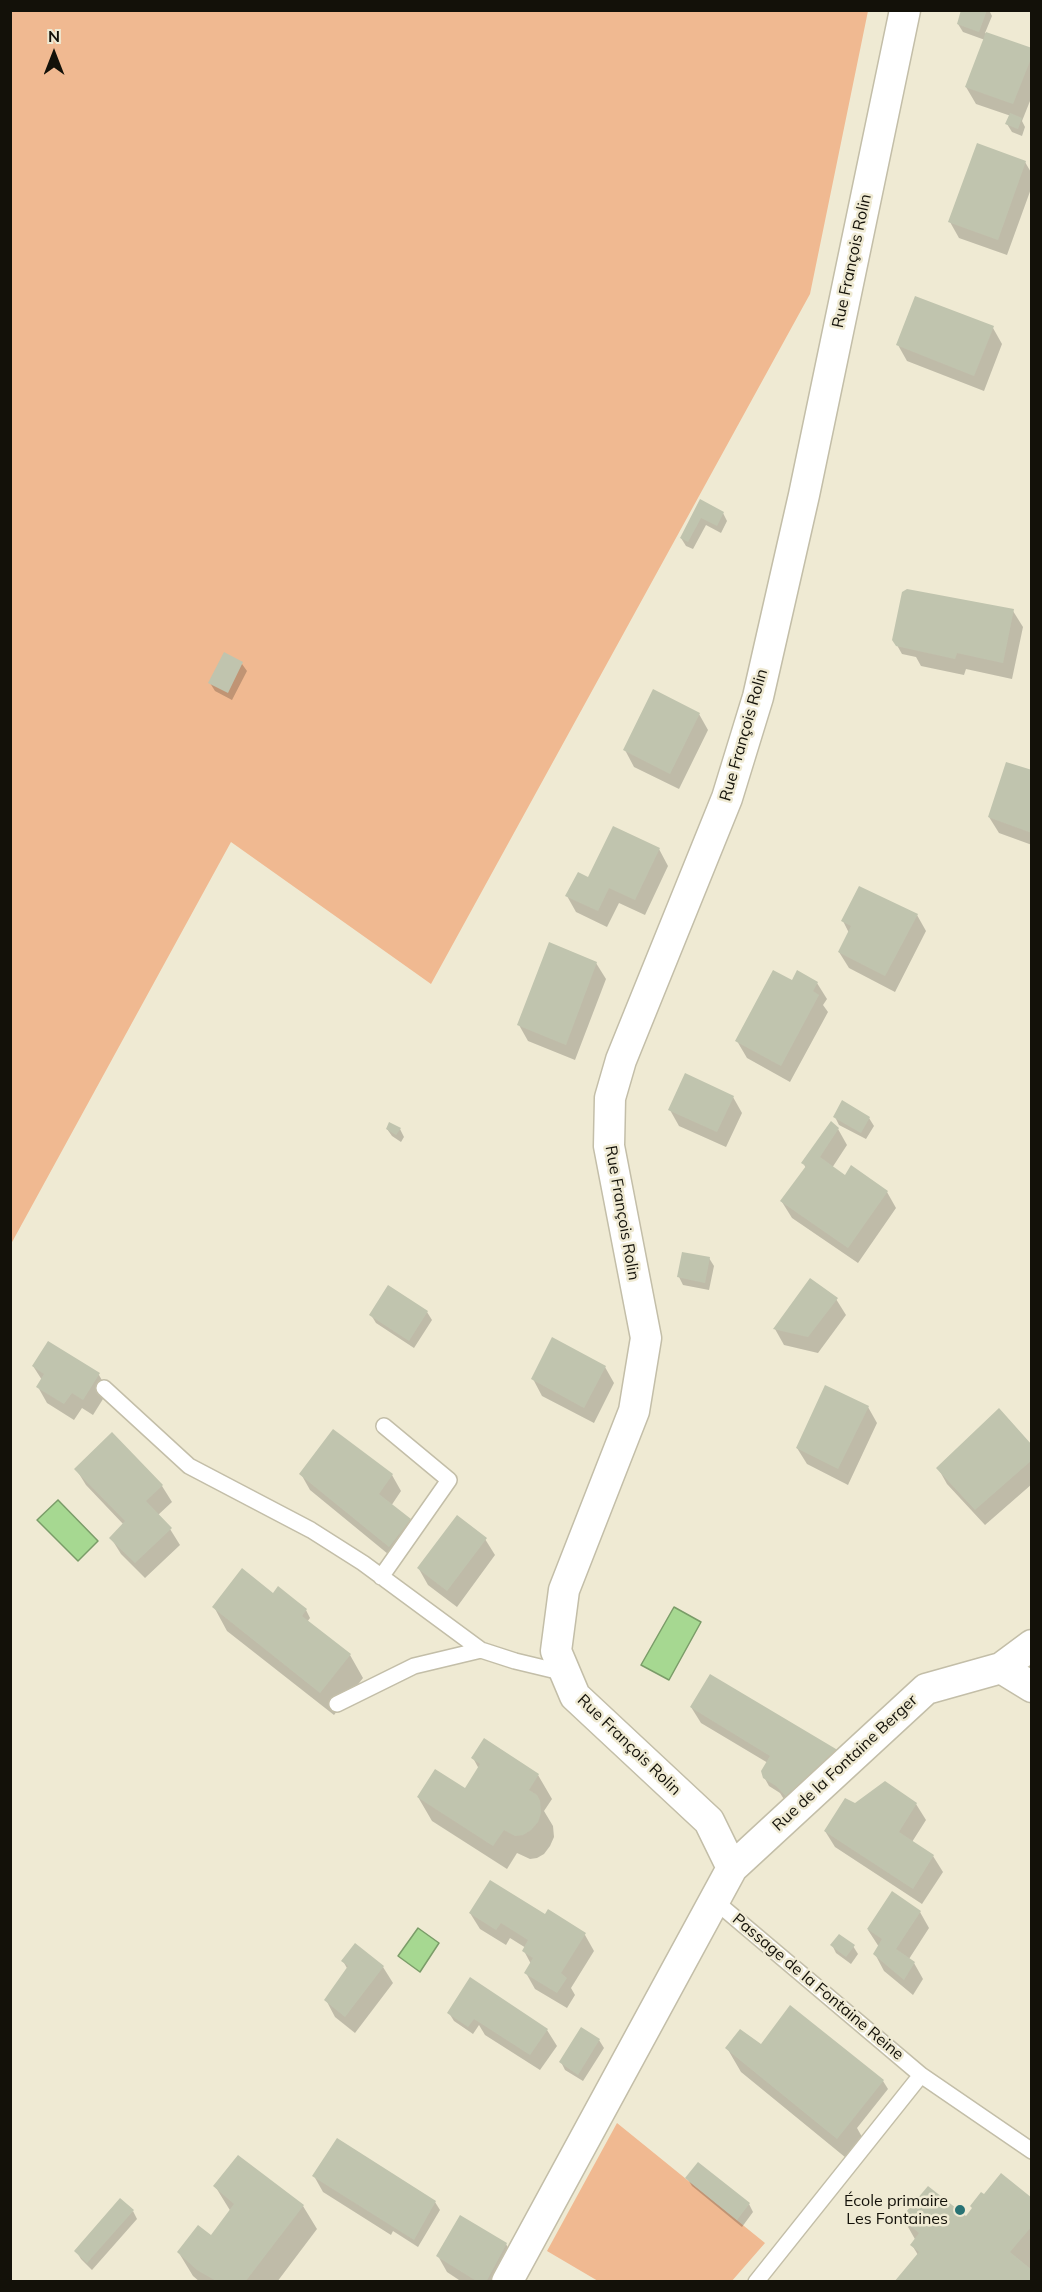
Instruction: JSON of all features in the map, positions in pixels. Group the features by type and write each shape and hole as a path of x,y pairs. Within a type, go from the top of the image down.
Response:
{"street":[{"name":"Rue François Rolin","path":"732,1868 709,1821 575,1696 556,1651 564,1590 634,1411 646,1338 609,1146 610,1098 621,1060 727,798 758,697 804,495 904,10"},
{"name":"Rue de la Fontaine Berger","path":"732,1868 926,1689 1001,1668 1032,1645"},
{"path":"1001,1668 1032,1687"},
{"path":"507,2282 732,1868"}],"lane":[{"path":"104,1388 189,1466 311,1530 363,1563 481,1650 566,1673"},
{"path":"381,1577 449,1480 384,1426"},
{"path":"337,1704 414,1666 481,1650"},
{"name":"Passage de la Fontaine Reine","path":"715,1901 921,2075 1032,2151"},
{"path":"756,2282 921,2075"}],"shaded area":[{"path":"11,11 868,11 810,294 431,984 231,842 11,1244"},
{"path":"58,1500 98,1541 78,1561 37,1520"},
{"path":"674,1607 701,1622 669,1680 641,1665"},
{"path":"418,1928 439,1943 420,1972 398,1956"},
{"path":"617,2123 765,2243 731,2282 598,2281 547,2251"}],"building":[{"path":"961,10 987,10 979,32 957,24"},
{"path":"986,32 1032,48 1032,56 1013,104 965,87"},
{"path":"1010,113 1022,118 1018,129 1005,124"},
{"path":"977,143 1026,161 998,240 948,222"},
{"path":"915,296 994,326 974,376 896,345"},
{"path":"700,499 724,512 717,526 701,518 688,542 680,538"},
{"path":"907,589 1014,609 1003,663 957,653 955,659 896,646 892,640 902,592"},
{"path":"224,652 243,662 228,693 208,683"},
{"path":"653,689 700,713 670,774 623,750"},
{"path":"1006,762 1032,770 1032,833 988,817"},
{"path":"613,826 660,848 635,900 609,888 598,911 565,896 578,872 588,877"},
{"path":"859,886 918,914 885,976 838,952 851,926 841,921"},
{"path":"549,942 597,962 566,1045 517,1025"},
{"path":"773,970 792,980 797,970 818,982 813,991 819,995 781,1066 735,1041"},
{"path":"685,1073 734,1096 717,1132 668,1110"},
{"path":"842,1100 870,1117 861,1133 833,1117"},
{"path":"831,1121 839,1128 820,1157 845,1175 851,1165 888,1191 848,1248 780,1201 806,1166 801,1163"},
{"path":"389,1122 401,1128 396,1135 386,1129"},
{"path":"682,1252 710,1257 705,1283 677,1277"},
{"path":"810,1278 838,1298 808,1337 773,1329"},
{"path":"388,1285 428,1311 409,1341 369,1315"},
{"path":"552,1337 606,1366 584,1408 531,1379"},
{"path":"48,1341 100,1373 83,1400 72,1393 64,1404 36,1387 44,1374 32,1366"},
{"path":"825,1385 869,1406 838,1469 796,1448"},
{"path":"999,1408 1032,1445 1032,1460 975,1510 936,1468"},
{"path":"333,1429 393,1474 379,1494 411,1519 389,1547 299,1474"},
{"path":"112,1432 163,1485 146,1501 172,1528 135,1563 109,1538 125,1521 74,1469"},
{"path":"457,1515 487,1538 447,1591 417,1568"},
{"path":"242,1568 273,1593 278,1586 307,1609 302,1616 351,1654 320,1693 212,1607"},
{"path":"710,1674 841,1752 792,1803 776,1786 763,1778 761,1771 770,1756 690,1707"},
{"path":"484,1738 539,1774 529,1790 537,1795 540,1801 541,1813 538,1822 523,1835 515,1836 504,1830 493,1846 417,1797 435,1769 465,1788 480,1764 471,1758"},
{"path":"885,1781 917,1803 899,1832 934,1855 913,1889 824,1831 845,1798 855,1803"},
{"path":"490,1880 545,1914 548,1909 586,1933 561,1973 567,1978 557,1993 524,1973 533,1958 522,1951 528,1940 501,1923 496,1930 469,1913"},
{"path":"892,1891 921,1911 896,1949 915,1962 904,1980 873,1954 882,1939 867,1929"},
{"path":"839,1934 855,1945 846,1957 830,1945"},
{"path":"355,1943 384,1966 345,2017 324,2000 348,1966 341,1961"},
{"path":"470,1977 548,2029 530,2055 474,2019 468,2027 447,2013"},
{"path":"790,2005 884,2080 837,2139 725,2048 740,2029 761,2044"},
{"path":"581,2027 600,2039 578,2075 559,2062"},
{"path":"337,2138 436,2201 414,2240 312,2176"},
{"path":"238,2155 304,2205 245,2282 218,2282 197,2270 177,2252 198,2225 211,2235 234,2204 213,2186"},
{"path":"698,2162 750,2203 737,2220 685,2178"},
{"path":"1001,2173 1032,2198 1032,2226 1010,2252 1032,2270 1032,2282 894,2282 919,2252 910,2245 919,2233 901,2218 928,2186 966,2216 972,2208 970,2206 981,2192 984,2194"},
{"path":"120,2198 134,2210 87,2263 74,2251"},
{"path":"460,2215 507,2243 486,2282 478,2282 436,2256"}],"place":[{"name":"École primaire Les Fontaines","path":"960,2210"}]}
